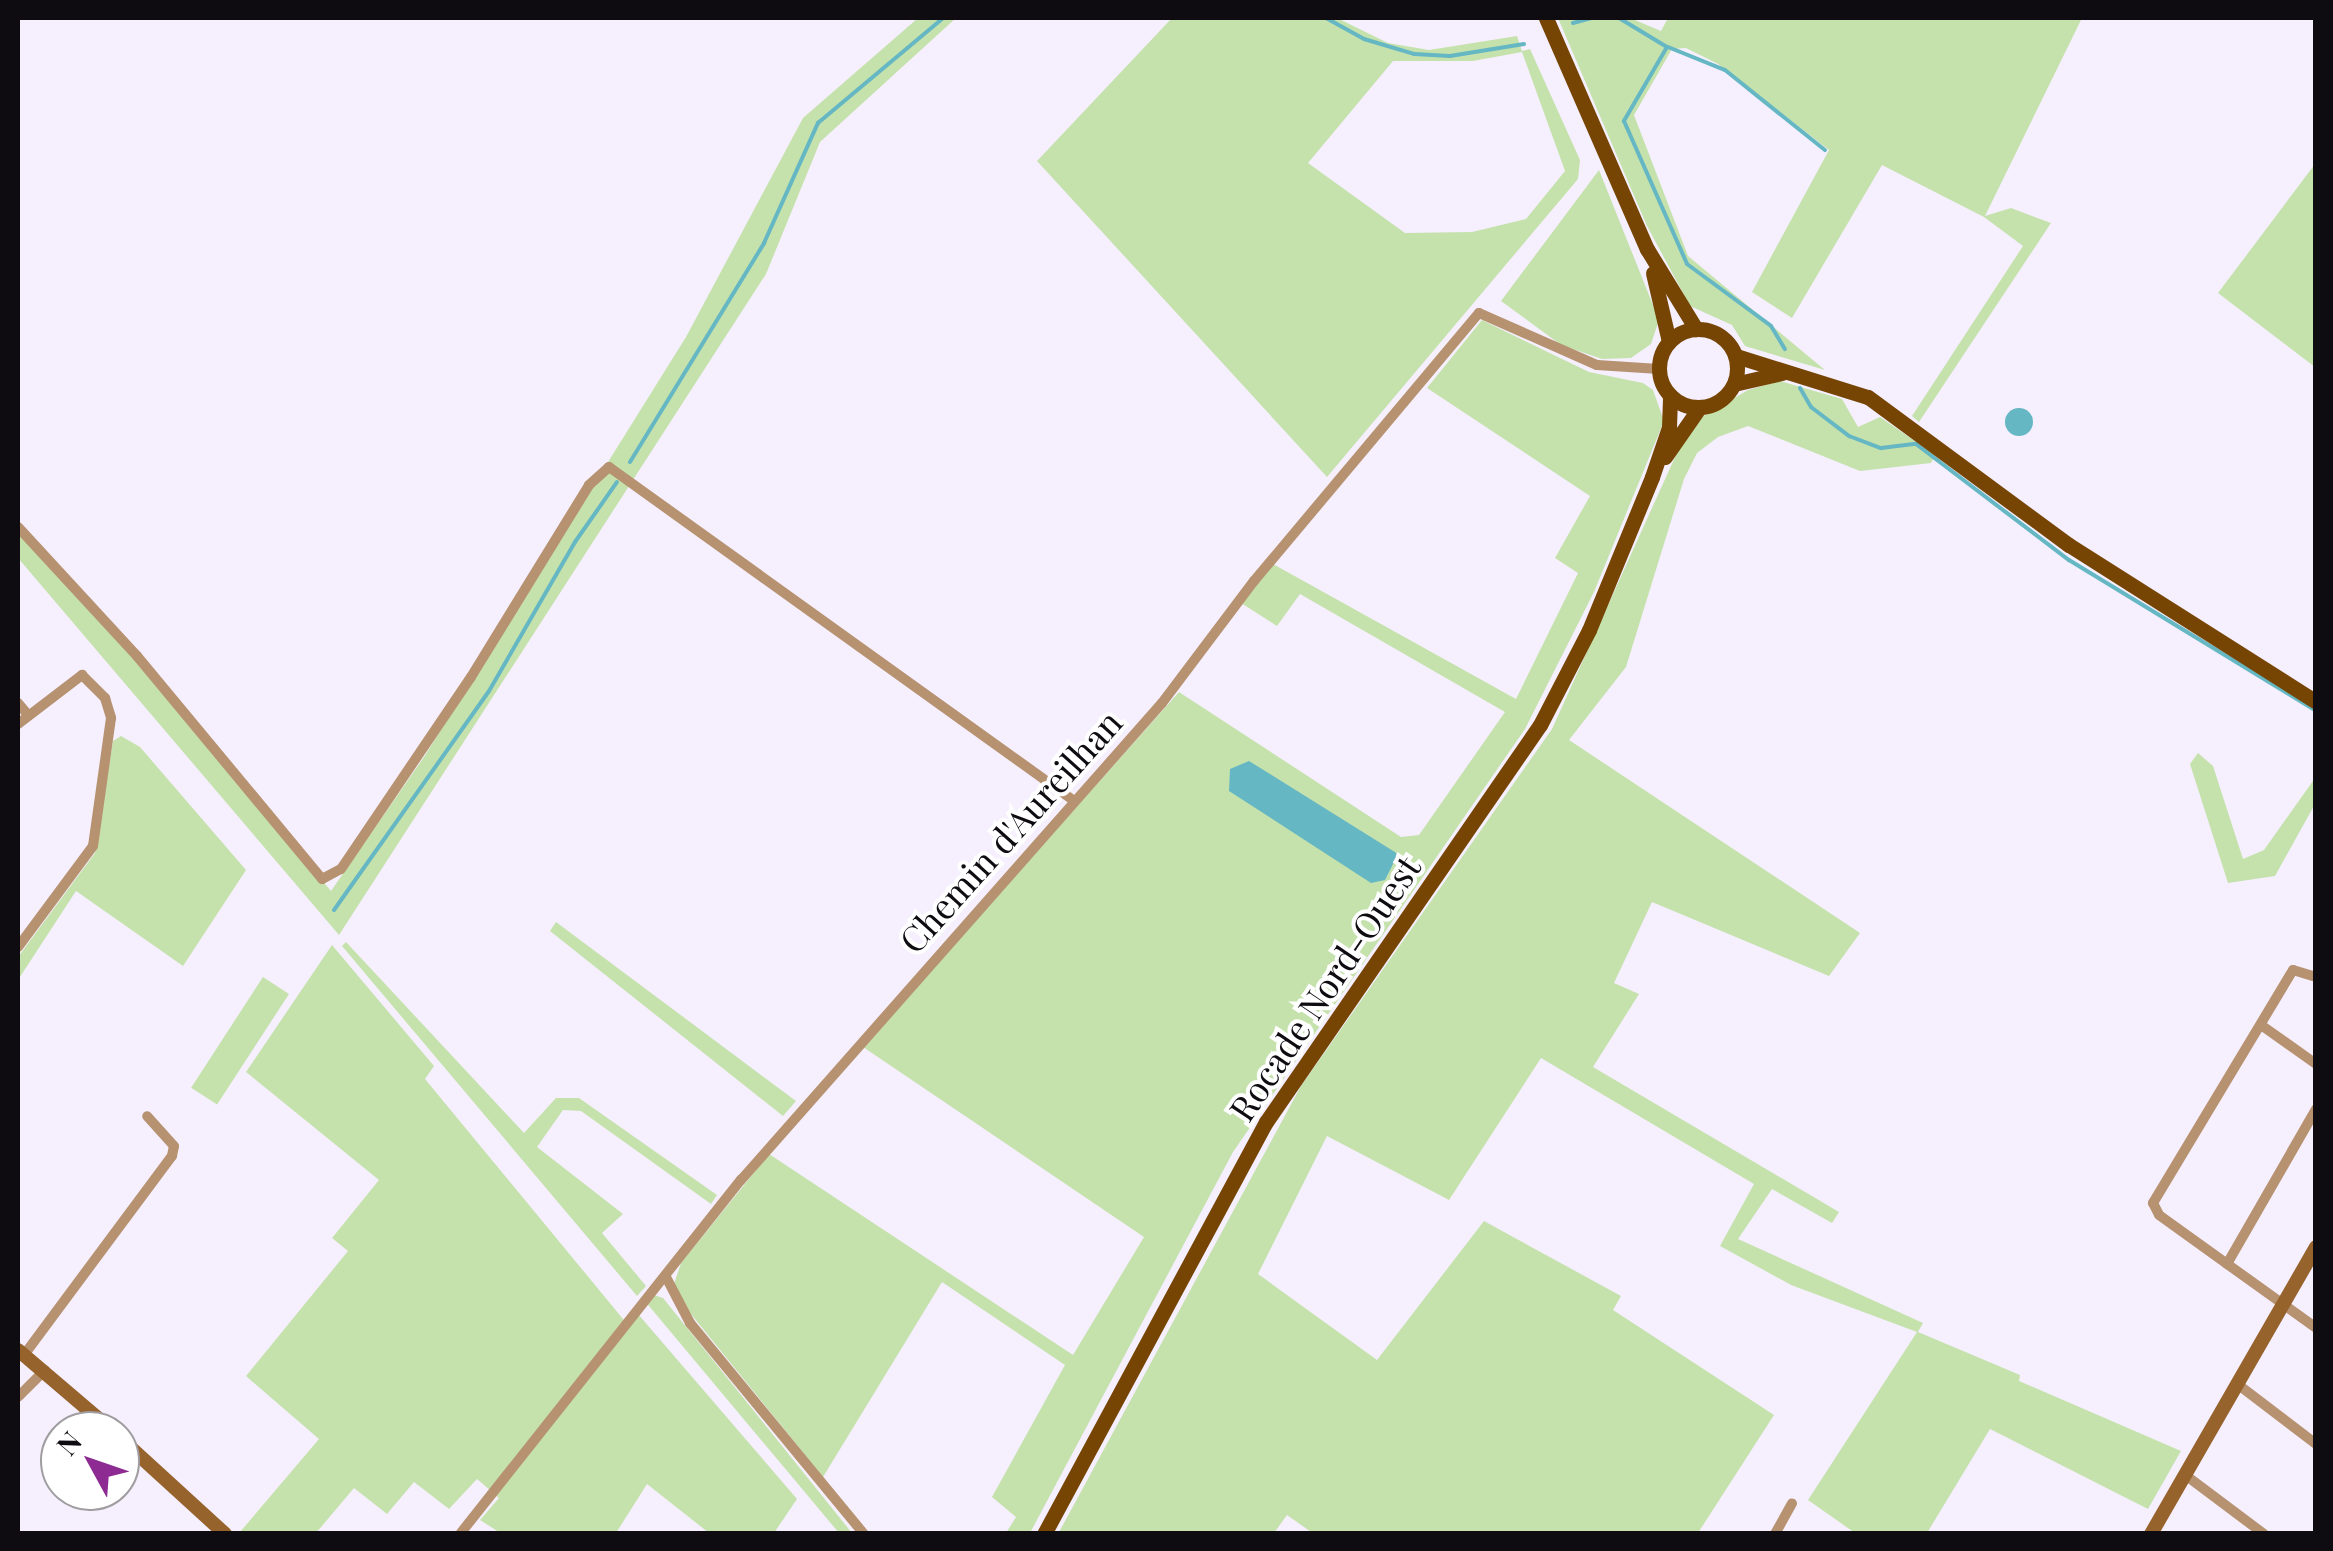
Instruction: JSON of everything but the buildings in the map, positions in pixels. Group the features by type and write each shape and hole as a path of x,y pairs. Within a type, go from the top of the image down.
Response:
{"main road":[{"path":"1546,18 1647,249 1696,329"},
{"path":"1647,249 1669,342 1659,369 1670,395 1698,408 1720,401 1734,384 1736,356"},
{"path":"1669,342 1696,329 1721,336 1736,356 1868,398 2070,546 2316,702"},
{"path":"1734,384 1786,372"},
{"name":"Rocade Nord-Ouest","path":"1044,1534 1286,1089 1540,725 1590,630 1652,477 1668,427 1670,395"},
{"name":"Rocade Nord-Ouest","path":"1652,477 1698,408"},
{"path":"2151,1534 2316,1246"},
{"path":"21,1353 91,1411"},
{"path":"140,1456 225,1534"}],"street":[{"name":"Chemin d'Aureilhan","path":"460,1534 633,1310 666,1278 822,1084 1162,703 1254,580 1479,313 1597,365 1659,369"},
{"path":"18,527 137,656 322,879 341,868 471,676 588,484 609,466 1073,800"},
{"path":"18,724 75,677 88,676 111,718 100,824 77,874 18,947"},
{"path":"18,703 28,715"},
{"path":"2316,977 2293,970 2154,1209 2316,1328"},
{"path":"2262,1025 2316,1064"},
{"path":"2227,1264 2316,1109"},
{"path":"21,1353 172,1156 174,1146 147,1116"},
{"path":"666,1278 690,1323 864,1534"},
{"path":"18,1397 45,1370"},
{"path":"2236,1383 2316,1444"},
{"path":"2184,1474 2264,1534"},
{"path":"1775,1534 1792,1504"}],"green space":[{"path":"918,18 956,18 820,142 766,274 339,935 18,558 18,521 331,891 424,757 686,337 803,118"},
{"path":"1172,18 1337,18 1388,43 1429,50 1517,36 1522,51 1530,49 1580,160 1578,179 1327,477 1037,161","holes":["1522,52 1565,171 1526,219 1472,232 1405,233 1308,163 1393,61 1473,61"]},
{"path":"1558,18 1630,18 1661,31 1668,18 2082,18 1985,216 2011,208 2051,223 1919,422 1912,416 2023,246 1984,217 1882,165 1792,318 1752,292 1829,150 1718,64 1686,48 1672,49 1634,115 1688,256 1825,370 1745,346 1732,325 1690,306 1647,226"},
{"path":"2315,164 2315,367 2218,293"},
{"path":"1599,170 1659,320 1651,344 1631,358 1602,359 1561,345 1501,301"},
{"path":"1482,320 1589,372 1643,383 1653,390 1664,421 1594,592 1525,729 1233,1152 1030,1533 1006,1533 1016,1517 992,1497 1065,1365 942,1282 823,1477 678,1298 673,1287 681,1263 769,1154 1073,1355 1144,1237 863,1047 1179,692 1401,837 1419,835 1505,712 1300,594 1277,626 1241,603 1273,564 1516,699 1578,573 1555,558 1590,496 1427,388"},
{"path":"1780,381 1842,399 1858,427 1880,417 1935,455 1931,463 1860,471 1748,426 1718,437 1697,453 1684,479 1626,667 1569,740 1860,933 1829,976 1652,902 1614,983 1639,994 1593,1067 1839,1212 1832,1223 1772,1189 1738,1239 1923,1323 1918,1332 2020,1375 2019,1381 2181,1451 2148,1509 1990,1429 1927,1533 1855,1533 1808,1500 1917,1332 1791,1285 1720,1246 1754,1184 1541,1058 1449,1200 1327,1136 1258,1274 1377,1360 1484,1221 1621,1296 1613,1310 1774,1415 1698,1533 1314,1534 1287,1515 1274,1533 1058,1534 1301,1086 1552,729 1690,424 1748,390"},
{"path":"121,736 140,747 246,870 183,966 76,891 18,980 18,957 95,853 113,741"},
{"path":"2198,753 2213,766 2243,859 2264,850 2315,778 2315,804 2275,876 2228,883 2190,764"},
{"path":"556,922 796,1101 783,1116 550,931"},
{"path":"346,942 524,1133 556,1098 579,1098 717,1195 711,1204 581,1111 563,1110 537,1147 623,1214 602,1233 646,1286 637,1296 342,946"},
{"path":"332,945 434,1066 425,1079 628,1325 638,1314 797,1499 774,1533 709,1533 647,1484 616,1533 502,1534 480,1520 499,1498 477,1479 449,1509 414,1482 387,1514 354,1488 316,1533 240,1532 319,1439 246,1376 348,1251 332,1238 379,1180 246,1072"},
{"path":"263,977 289,994 217,1105 191,1088"},
{"path":"654,1295 663,1298 852,1533 839,1533 644,1300"}],"water":[{"path":"2019,408 2029,412 2033,422 2029,432 2019,436 2009,432 2005,422 2009,412"},
{"path":"1249,761 1398,854 1385,880 1371,883 1229,791 1230,769"}],"waterway":[{"path":"630,462 764,243 818,123 943,18"},
{"path":"1326,18 1364,39 1414,54 1450,56 1524,44"},
{"path":"1573,23 1592,18"},
{"path":"1619,18 1667,47 1624,121 1687,264 1771,326 1785,349"},
{"path":"1668,47 1725,70 1825,150"},
{"path":"1800,388 1811,407 1849,436 1881,448 1916,444 2069,560 2316,711"},
{"path":"334,910 489,691 575,542 617,482"}]}
